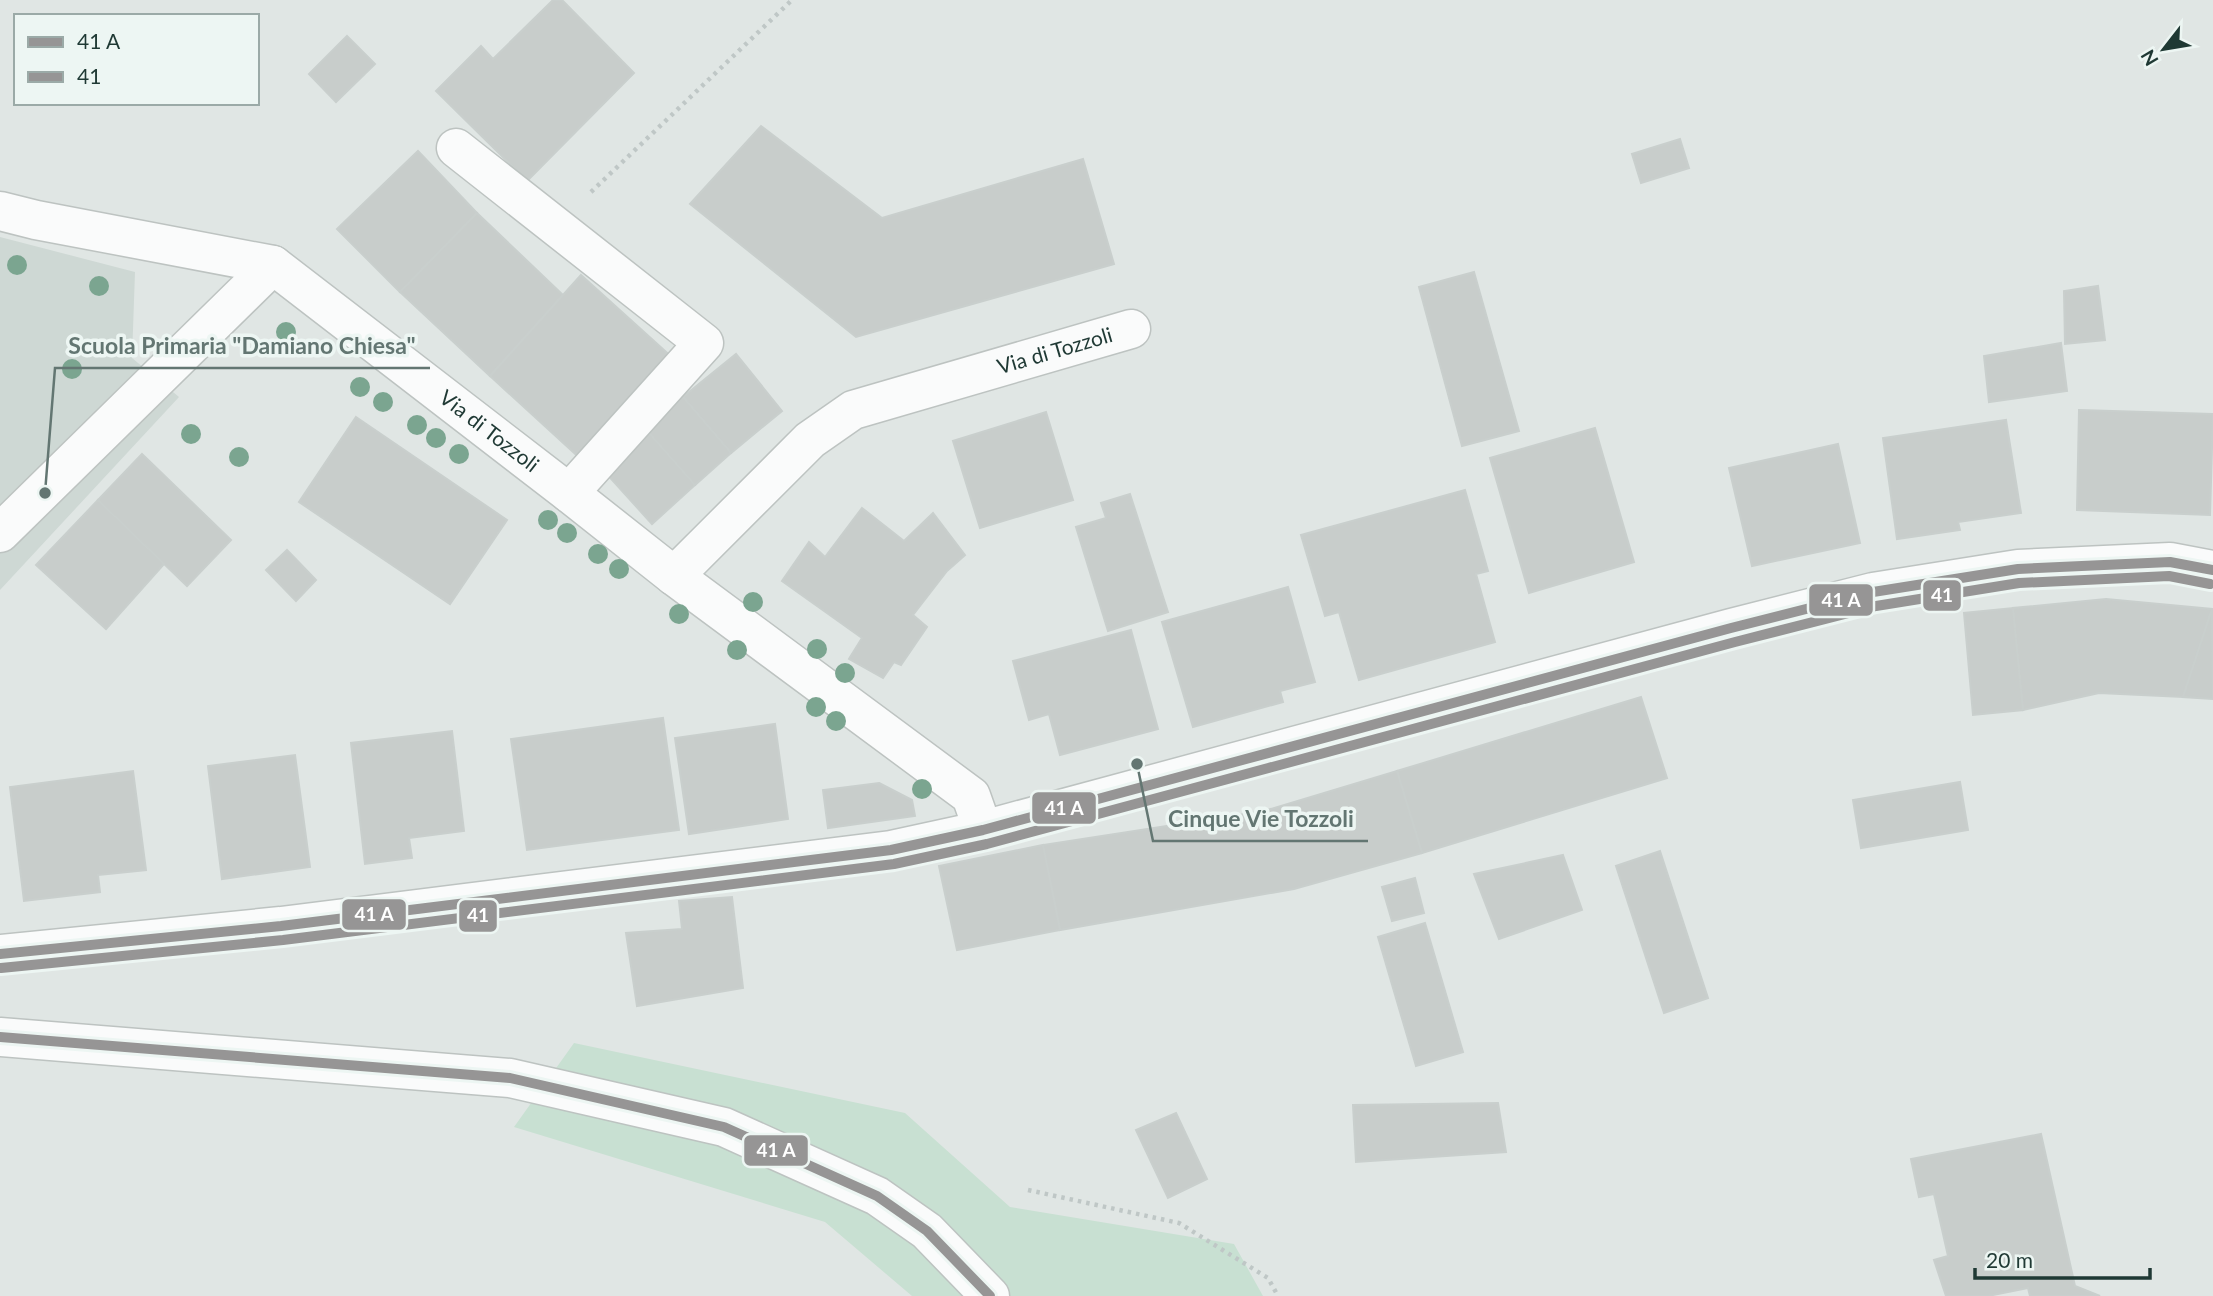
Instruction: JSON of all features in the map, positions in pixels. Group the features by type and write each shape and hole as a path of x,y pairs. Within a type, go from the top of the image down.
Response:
{"street":[{"path":"456,148 704,343 569,493"},
{"path":"0,211 49,223 273,265"},
{"path":"0,533 273,265"},
{"name":"Via di Tozzoli","path":"273,265 674,576 971,796 983,830"},
{"name":"Via di Tozzoli","path":"674,576 810,440 853,410 1131,329"},
{"path":"0,954 281,926 891,850 983,830 1872,592 2018,569 2170,562 2213,570"},
{"path":"0,1037 510,1078 724,1127 877,1196 927,1231 990,1296"}],"path":[{"path":"555,226 792,0"},
{"path":"1028,1190 1179,1223 1268,1278 1278,1296"}],"shaded area":[{"path":"0,237 135,272 132,358 179,397 0,590"}],"green space":[{"path":"574,1043 905,1113 1010,1207 1234,1244 1263,1296 912,1296 825,1222 514,1127"}],"building":[{"path":"553,0 562,0 634,73 527,181 436,91 481,46 493,59"},
{"path":"347,36 375,64 336,102 309,74"},
{"path":"761,126 882,218 1083,159 1114,264 856,337 690,204"},
{"path":"1680,139 1689,168 1641,183 1632,154"},
{"path":"418,151 477,213 400,292 337,229"},
{"path":"477,213 563,295 490,376 400,292"},
{"path":"1474,272 1519,431 1462,446 1419,287"},
{"path":"581,275 674,359 583,461 490,376"},
{"path":"2098,286 2105,340 2065,344 2064,291"},
{"path":"2061,343 2067,391 1989,402 1984,356"},
{"path":"736,354 782,411 731,453 683,397"},
{"path":"683,397 731,453 695,485 641,426"},
{"path":"2079,410 2213,414 2210,515 2077,510"},
{"path":"1046,412 1073,500 980,528 953,441"},
{"path":"356,417 507,520 450,604 299,502"},
{"path":"2006,420 2021,513 1958,522 1960,530 1897,539 1883,438"},
{"path":"1595,428 1634,562 1529,593 1490,458"},
{"path":"649,433 695,485 652,524 605,472"},
{"path":"1838,444 1860,543 1752,566 1729,468"},
{"path":"142,454 231,540 187,586 98,500"},
{"path":"1465,490 1488,571 1476,574 1495,642 1359,680 1339,612 1325,616 1301,535"},
{"path":"1130,494 1168,612 1108,631 1076,527 1106,518 1101,503"},
{"path":"98,500 164,564 106,629 36,565"},
{"path":"862,508 904,541 933,513 965,555 947,571 913,615 927,627 901,665 894,662 883,678 849,659 862,638 782,581 809,542 825,557"},
{"path":"287,550 316,580 296,601 266,570"},
{"path":"1288,587 1315,682 1280,691 1283,702 1193,727 1162,622"},
{"path":"2106,599 2212,609 2183,697 2099,693 2023,710 2013,608"},
{"path":"2013,608 2023,710 1973,715 1964,613"},
{"path":"2212,609 2213,699 2183,697"},
{"path":"1131,630 1158,729 1060,755 1049,714 1029,720 1013,661"},
{"path":"1641,697 1667,778 1422,853 1397,771"},
{"path":"663,718 679,830 527,850 511,739"},
{"path":"775,724 788,819 689,834 675,738"},
{"path":"452,731 464,831 409,838 412,858 365,864 351,743"},
{"path":"295,755 310,867 222,879 208,766"},
{"path":"133,771 146,870 98,875 100,892 24,901 10,787"},
{"path":"1397,771 1422,853 1294,889 1060,930 1043,845 1264,811"},
{"path":"1960,782 1968,830 1861,848 1853,800"},
{"path":"879,783 912,800 915,816 828,828 823,790"},
{"path":"1043,845 1060,930 957,950 939,866"},
{"path":"1660,851 1708,998 1664,1013 1616,866"},
{"path":"1563,855 1582,910 1499,939 1474,874"},
{"path":"1415,878 1424,913 1392,921 1382,887"},
{"path":"732,897 743,988 637,1006 626,933 682,929 679,901"},
{"path":"1425,923 1463,1052 1416,1066 1378,937"},
{"path":"1498,1103 1506,1152 1356,1162 1353,1105"},
{"path":"1176,1113 1207,1179 1168,1198 1136,1130"},
{"path":"2041,1134 2075,1286 2100,1296 2030,1296 2028,1288 1988,1296 1946,1296 1934,1260 1948,1256 1934,1194 1919,1197 1911,1159"}],"transit line":[{"path":"0,954 281,926 891,850 983,830 1873,592 2018,569 2170,562 2213,570"},
{"name":"41","path":"1,968 283,940 894,864 987,844 1876,606 2019,583 2169,576 2210,584"},
{"path":"0,1037 510,1078 724,1127 877,1196 927,1231 990,1296"}],"place":[{"name":"Scuola Primaria \"Damiano Chiesa\"","path":"45,493"},
{"name":"Cinque Vie Tozzoli","path":"1137,764"}]}
